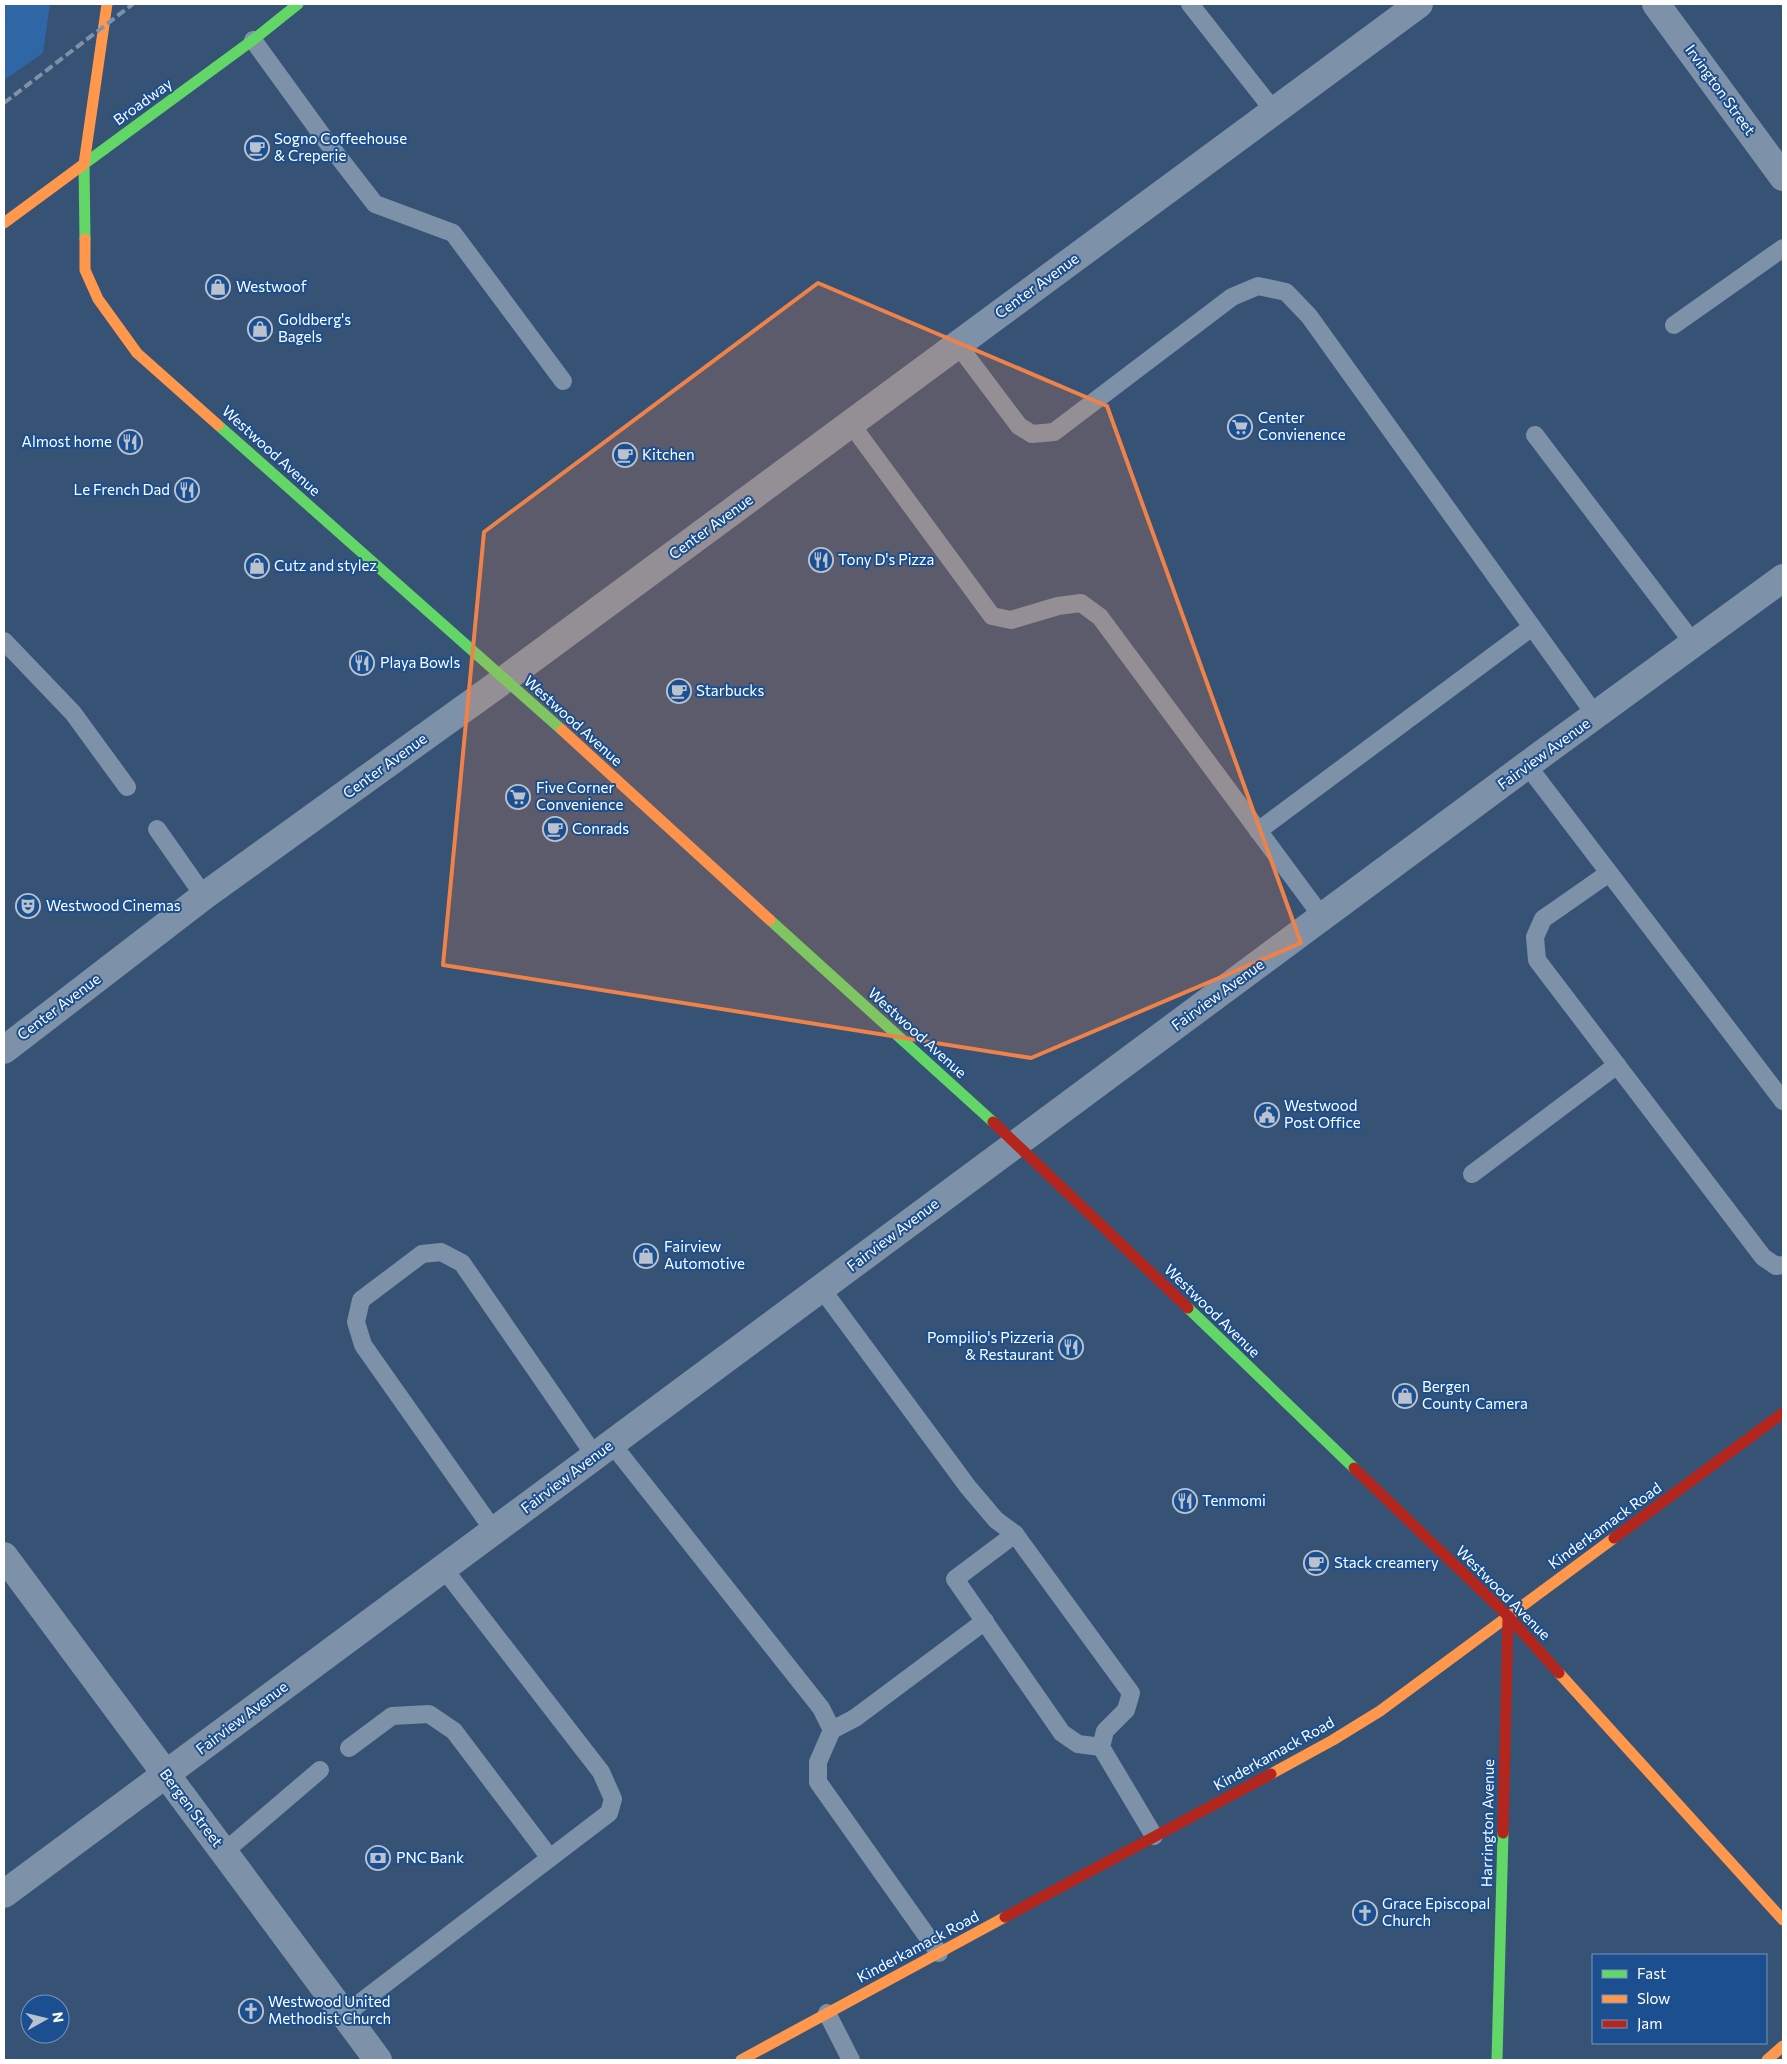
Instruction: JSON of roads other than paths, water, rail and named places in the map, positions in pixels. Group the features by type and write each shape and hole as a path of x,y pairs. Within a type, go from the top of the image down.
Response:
{"main road":[{"name":"Westwood Avenue","path":"107,4 84,164 85,270 98,299 137,353 505,680 1016,1143 1508,1616 1783,1920"},
{"name":"Broadway","path":"4,223 253,40 298,4"},
{"name":"Kinderkamack Road","path":"740,2060 1333,1740 1380,1711 1783,1413"},
{"name":"Harrington Avenue","path":"1497,2060 1508,1616"},
{"path":"1767,2060 1783,2046"}],"street":[{"name":"Center Avenue","path":"4,1050 204,896 505,680 1419,4"},
{"name":"Irvington Street","path":"1656,4 1783,177"},
{"name":"Fairview Avenue","path":"4,1894 1016,1143 1783,578"},
{"name":"Bergen Street","path":"4,1556 378,2060"}],"lane":[{"path":"1190,4 1274,111"},
{"path":"253,40 327,142 375,204 453,233 563,381"},
{"path":"1674,325 1783,248"},
{"path":"958,345 1019,426 1032,434 1054,432 1232,297 1258,286 1286,292 1309,316 1596,716"},
{"path":"851,424 992,616 1011,620 1058,606 1081,603 1100,617 1323,918"},
{"path":"1535,435 1694,644"},
{"path":"1258,831 1532,627"},
{"path":"4,641 73,713 127,787"},
{"path":"1527,765 1783,1101"},
{"path":"157,829 204,896"},
{"path":"1609,873 1542,919 1535,937 1537,960 1763,1257 1776,1266 1783,1265"},
{"path":"1472,1174 1617,1065"},
{"path":"494,1531 363,1345 356,1322 361,1300 422,1254 441,1252 462,1263 604,1450 821,1708 832,1730"},
{"path":"821,1288 968,1487 996,1520 1015,1534 1131,1692 1126,1710 1104,1731 1101,1748 1154,1836"},
{"path":"1015,1534 955,1578 1062,1733 1078,1744 1101,1748"},
{"path":"344,2015 609,1812 612,1799 601,1772 444,1569"},
{"path":"939,1953 818,1782 818,1762 832,1730 855,1718 985,1621"},
{"path":"349,1748 392,1716 428,1714 454,1731 550,1858"},
{"path":"224,1852 320,1770"},
{"path":"827,2013 851,2060"}],"railway":[{"path":"4,103 133,4"}],"place":[{"name":"Sogno Coffeehouse & Creperie","path":"257,148"},
{"name":"Westwoof","path":"218,287"},
{"name":"Goldberg's Bagels","path":"260,329"},
{"name":"Center Convienence","path":"1240,427"},
{"name":"Almost home","path":"130,442"},
{"name":"Kitchen","path":"625,455"},
{"name":"Le French Dad","path":"187,490"},
{"name":"Tony D's Pizza","path":"821,560"},
{"name":"Cutz and stylez","path":"257,566"},
{"name":"Playa Bowls","path":"362,663"},
{"name":"Starbucks","path":"679,691"},
{"name":"Five Corner Convenience","path":"518,797"},
{"name":"Conrads","path":"555,829"},
{"name":"Westwood Cinemas","path":"28,906"},
{"name":"Westwood Post Office","path":"1267,1115"},
{"name":"Fairview Automotive","path":"646,1256"},
{"name":"Pompilio's Pizzeria & Restaurant","path":"1071,1347"},
{"name":"Bergen County Camera","path":"1405,1396"},
{"name":"Tenmomi","path":"1185,1501"},
{"name":"Stack creamery","path":"1316,1563"},
{"name":"PNC Bank","path":"378,1858"},
{"name":"Grace Episcopal Church","path":"1365,1913"},
{"name":"Westwood United Methodist Church","path":"251,2011"}]}
